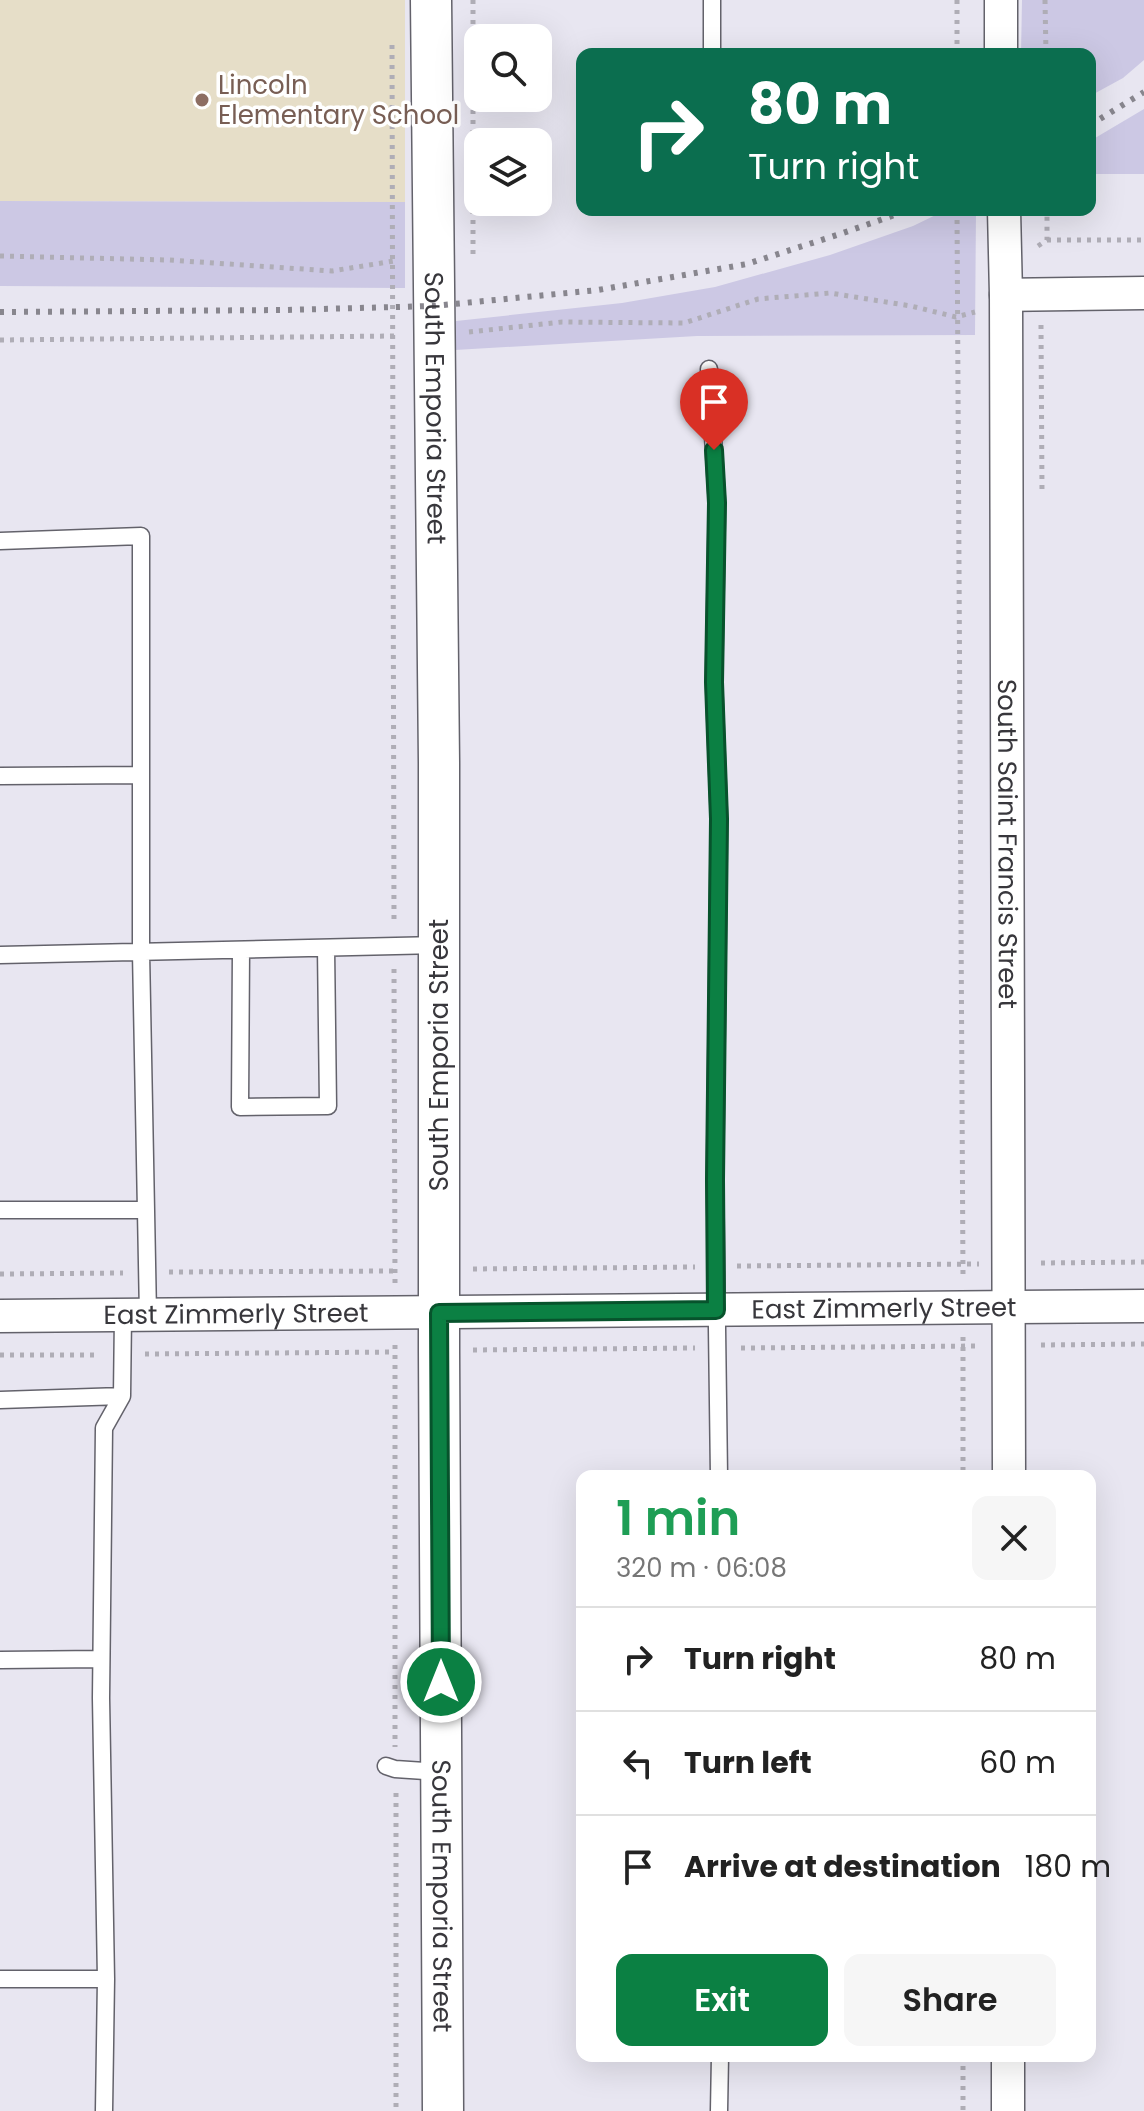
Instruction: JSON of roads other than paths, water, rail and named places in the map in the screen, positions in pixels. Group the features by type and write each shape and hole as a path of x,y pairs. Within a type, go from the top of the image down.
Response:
{"street":[{"name":"South Emporia Street","path":"431,0 439,945 443,2111"},
{"path":"1001,0 1001,48"},
{"name":"South Saint Francis Street","path":"1004,216 1009,1470"},
{"path":"1006,295 1144,293"},
{"name":"East Zimmerly Street","path":"0,1316 395,1313 439,1332 716,1310 1144,1306"},
{"path":"1008,2062 1008,2111"}],"lane":[{"path":"712,0 712,48"},
{"path":"709,369 717,503 714,682 719,819 715,1267 719,1470"},
{"path":"0,541 141,536 141,952 147,1273 122,1354 122,1396 104,1428 101,1659 106,1979 104,2111"},
{"path":"0,776 141,775"},
{"path":"0,955 439,945"},
{"path":"241,950 240,1107 328,1106 326,948"},
{"path":"0,1210 145,1210"},
{"path":"0,1400 122,1396"},
{"path":"0,1660 101,1659"},
{"path":"391,1767 442,1772"},
{"path":"0,1979 106,1979"},
{"path":"719,2111 720,2062"}],"railway":[{"path":"1096,121 1144,92"},
{"path":"0,312 433,306 598,290 747,264 892,216"}],"place":[{"name":"Lincoln Elementary School","path":"202,100"}]}
